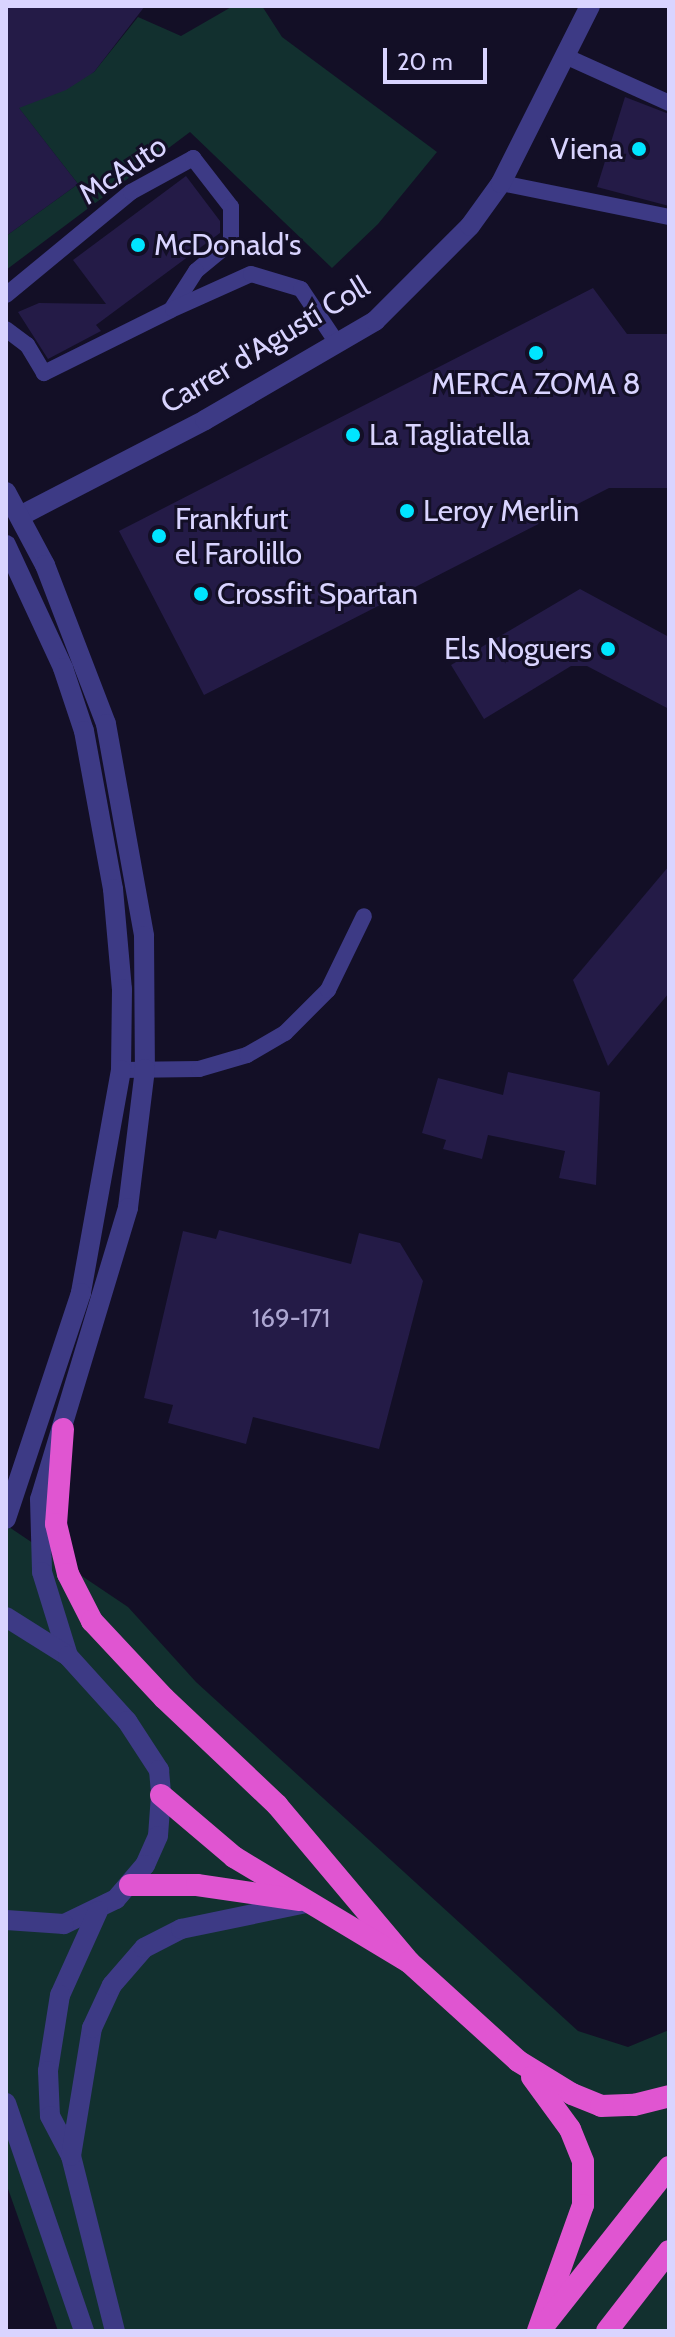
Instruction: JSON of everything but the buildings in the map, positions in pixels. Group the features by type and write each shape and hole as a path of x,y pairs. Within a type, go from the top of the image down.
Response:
{"highway":[{"path":"63,1429 56,1524 68,1574 92,1621 164,1698 277,1805 409,1962 518,2061 558,2111 583,2162 583,2205 539,2331"},
{"path":"161,1795 234,1857 409,1962"},
{"path":"130,1885 197,1885 312,1902"},
{"path":"518,2061 601,2106 634,2105 669,2096"},
{"path":"539,2331 585,2278 669,2167"},
{"path":"607,2331 669,2251"}],"street":[{"name":"Carrer d'Agustí Coll","path":"20,516 205,420 375,321 470,226 501,183 590,6"},
{"path":"6,492 78,643 113,750 144,936 145,1069 128,1208 40,1499 42,1572 68,1656"},
{"path":"6,545 63,668 86,742 113,889 122,989 121,1070 81,1293 6,1519"},
{"path":"6,1481 30,1445"},
{"path":"6,1617 68,1656 135,1733 159,1770 161,1795 158,1836 130,1885 98,1911 64,1924 6,1920"},
{"path":"71,2156 92,2028 112,1985 144,1948 181,1929 312,1902"},
{"path":"98,1911 60,1995 48,2071 50,2116 71,2156 115,2331"},
{"path":"6,2103 84,2331"}],"lane":[{"path":"565,56 669,103"},
{"name":"McAuto","path":"6,295 131,192 193,158 231,207 231,242 196,271 171,310"},
{"path":"501,183 669,217"},
{"path":"6,329 27,345 44,373 251,274 301,289 337,343"},
{"path":"121,1070 199,1069 247,1055 285,1033 328,990 364,916"}],"green space":[{"path":"233,6 262,6 282,37 437,152 378,224 332,268 190,132 6,270 6,236 78,184 18,107 94,72 138,17 181,36"},
{"path":"6,1525 128,1607 196,1682 578,2031 628,2047 669,2030 669,2331 58,2331 6,2183"}],"place":[{"name":"Viena","path":"639,149"},
{"name":"McDonald's","path":"138,245"},
{"name":"MERCA ZOMA 8","path":"536,353"},
{"name":"La Tagliatella","path":"353,435"},
{"name":"Leroy Merlin","path":"407,511"},
{"name":"Frankfurt el Farolillo","path":"159,536"},
{"name":"Crossfit Spartan","path":"201,594"},
{"name":"Els Noguers","path":"608,649"}]}
